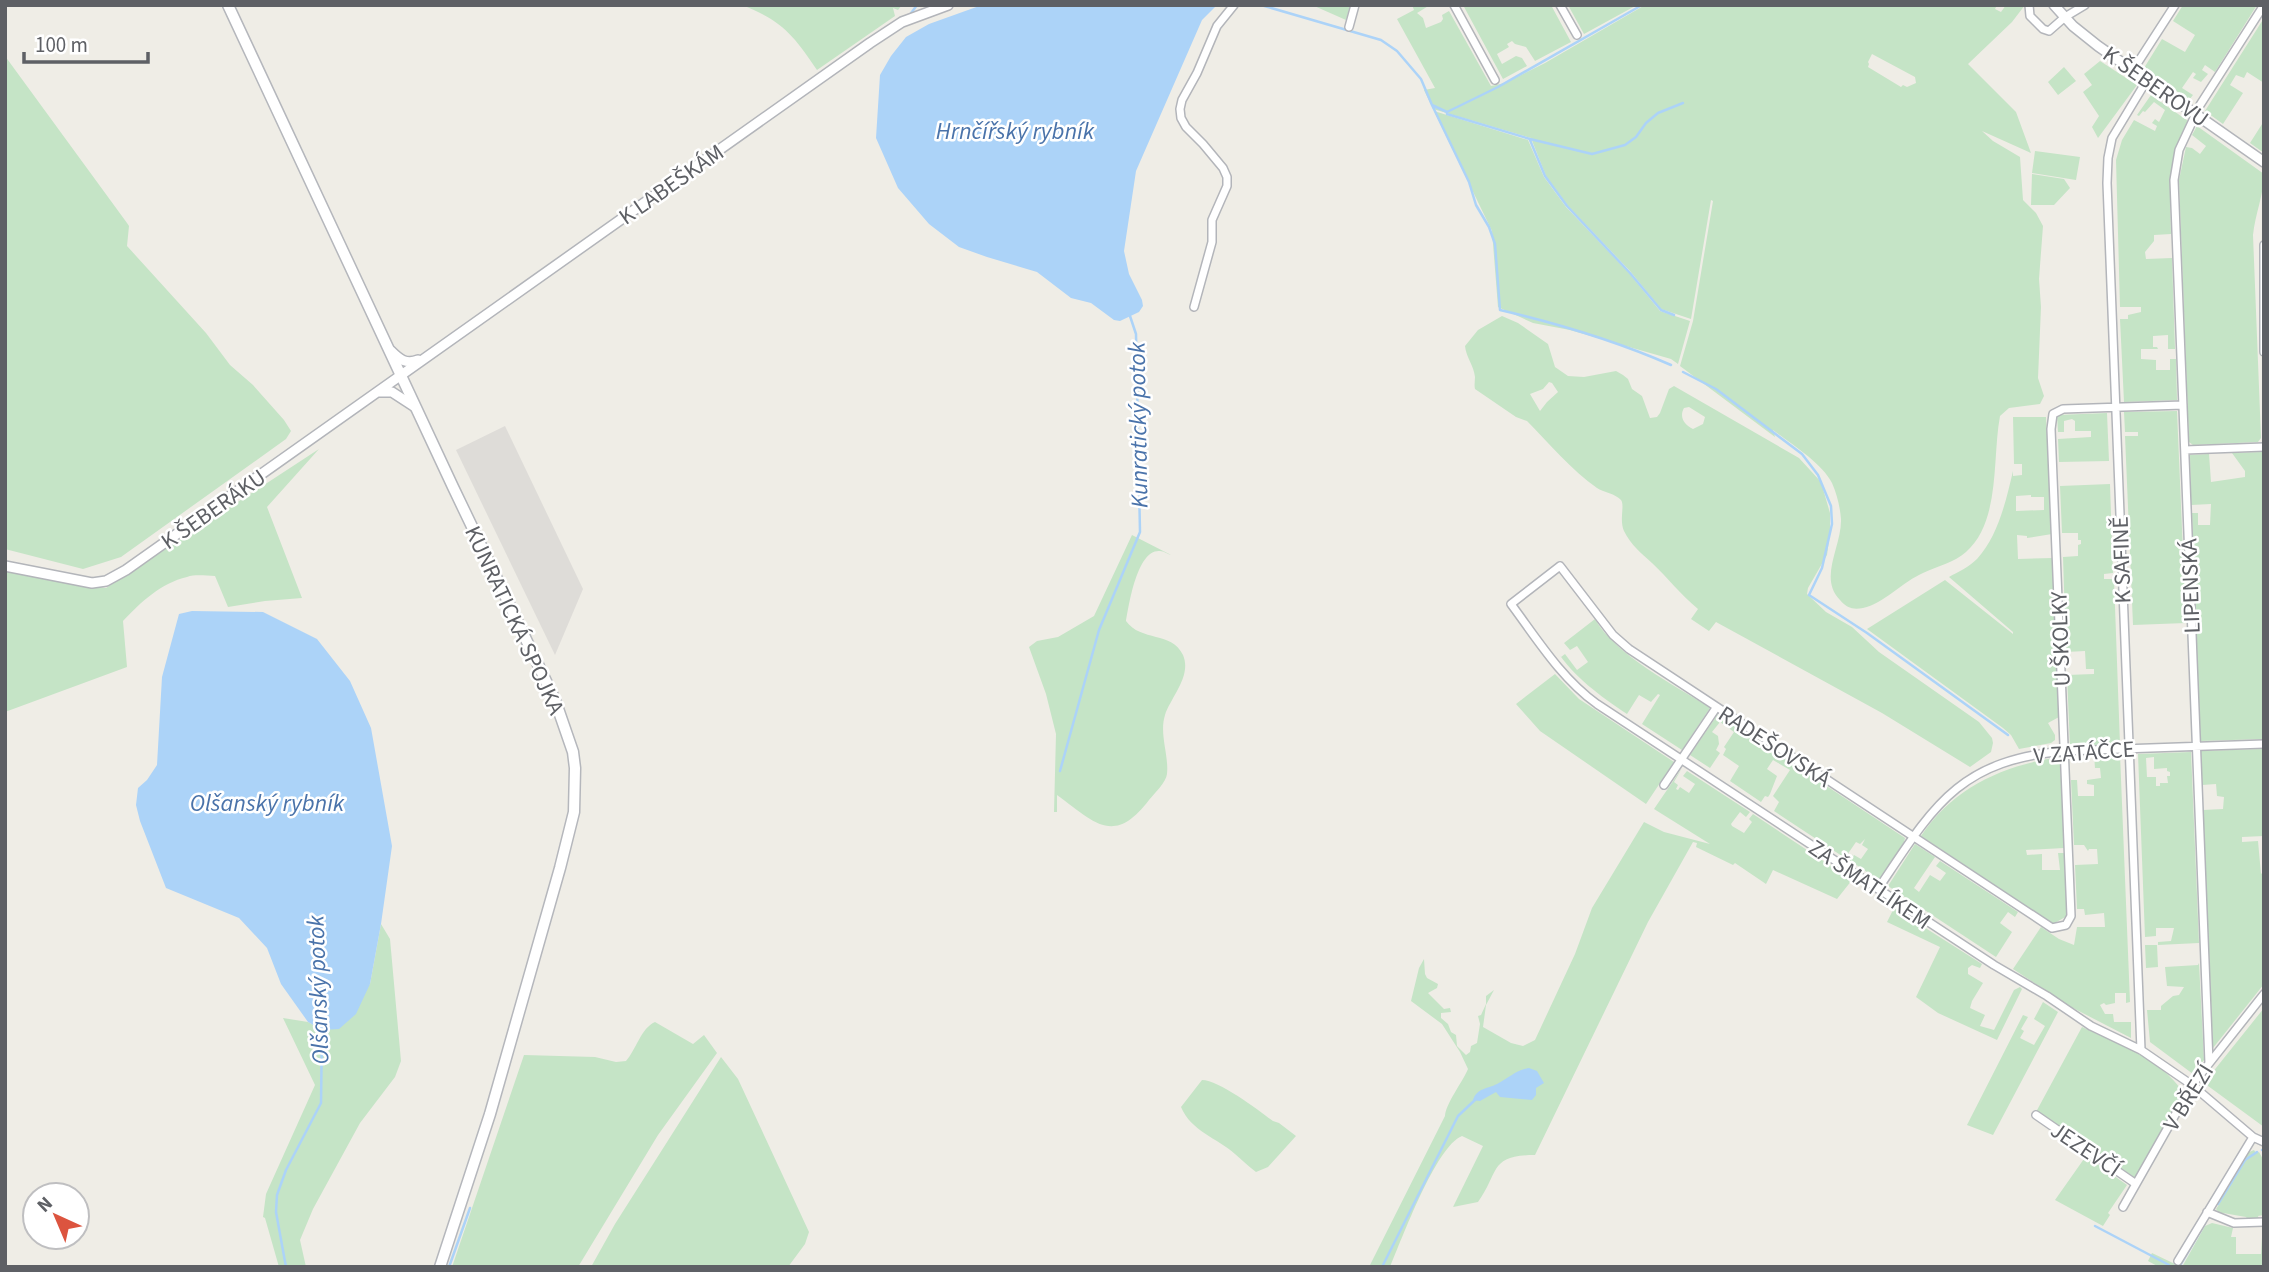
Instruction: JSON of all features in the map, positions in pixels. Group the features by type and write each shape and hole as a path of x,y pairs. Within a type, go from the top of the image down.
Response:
{"main road":[{"name":"KUNRATICKÁ SPOJKA","path":"228,5 555,701 569,739 575,768 574,812 554,893 490,1114 440,1267"}],"street":[{"name":"K LABEŠKÁM","path":"402,375 891,29 947,5"},
{"path":"1194,307 1212,242 1212,220 1227,186 1227,177 1223,167 1186,127 1180,109 1217,26 1234,5"},
{"path":"1349,27 1356,5"},
{"path":"1454,5 1495,80"},
{"path":"1560,5 1577,35"},
{"path":"2029,5 2030,16 2043,29 2049,31 2085,5"},
{"name":"K ŠEBEROVU","path":"2054,5 2098,46 2264,162"},
{"path":"2133,70 2175,5"},
{"name":"LIPENSKÁ","path":"2209,1063 2174,180 2179,149 2200,105 2264,5"},
{"name":"K SAFINĚ","path":"2141,1050 2115,409 2108,158 2112,138 2147,80"},
{"path":"2264,245 2264,352"},
{"path":"388,348 401,361 413,362 426,357"},
{"name":"K ŠEBERÁKU","path":"5,566 79,581 106,581 126,570 402,375"},
{"path":"379,391 392,392 415,407"},
{"path":"2115,409 2183,405"},
{"name":"U ŠKOLKY","path":"2066,925 2071,916 2051,429 2053,414 2063,409 2115,409"},
{"path":"2185,450 2264,447"},
{"name":"RADEŠOVSKÁ","path":"1511,604 1560,566 1613,635 1629,649 2052,928 2066,925"},
{"name":"ZA ŠMATLÍKEM","path":"1511,604 1581,692 2091,1026 2141,1050 2193,1085 2253,1137 2264,1142"},
{"path":"1664,785 1716,708"},
{"name":"V ZATÁČCE","path":"1878,889 1926,818 1971,778 2006,761 2033,754 2065,751 2264,744"},
{"name":"V BŘEZÍ","path":"2123,1207 2193,1085 2264,995"},
{"name":"JEZEVČÍ","path":"2036,1115 2136,1184"},
{"path":"2178,1261 2253,1137"},
{"path":"2207,1212 2234,1223 2264,1222"}],"shaded area":[{"path":"505,426 583,589 555,655 456,450"}],"green space":[{"path":"742,5 902,5 898,10 893,8 895,16 817,70 778,24"},
{"path":"1312,5 1350,5 1346,20"},
{"path":"1412,5 1430,5 1417,13 1423,18 1426,28 1441,22 1442,15 1449,11 1491,86 1505,83 1545,63 1645,5 1997,5 1995,9 2001,12 2006,5 2025,5 2012,22 1968,64 2016,112 2031,153 1982,131 2020,157 2023,200 2036,213 2043,226 2039,279 2041,307 2038,378 2044,396 2040,404 2009,408 2000,416 1990,506 1985,524 1966,552 1916,577 1871,606 1853,608 1843,603 1831,582 1841,519 1832,483 1814,461 1773,430 1775,437 1680,366 1693,321 1713,201 1711,200 1691,319 1661,309 1630,271 1568,206 1546,176 1531,138 1433,109 1424,90 1435,88 1397,19 1414,10","holes":["1872,54 1915,77 1916,83 1901,87 1868,67 1868,62"]},
{"path":"1463,5 1551,5 1571,42 1535,61 1526,47 1512,41 1507,44 1509,47 1497,54 1502,64 1516,56 1522,58 1527,66 1503,79"},
{"path":"1568,5 1637,5 1584,34"},
{"path":"2183,5 2257,5 2215,72 2205,65 2202,70 2208,74 2201,82 2193,78 2196,74 2193,72 2182,88 2193,95 2189,100 2144,68 2162,39 2185,52 2195,35 2173,21"},
{"path":"2264,18 2264,83 2247,72 2244,78 2236,75 2230,85 2243,93 2223,124 2205,111"},
{"path":"5,56 129,226 127,246 291,431 286,439 121,557 83,569 5,549"},
{"path":"2100,61 2137,85 2098,138 2092,127 2099,116 2083,92 2092,85 2084,74"},
{"path":"2064,67 2076,81 2058,95 2048,82"},
{"path":"2151,95 2188,121 2173,163 2170,190 2171,234 2154,235 2154,241 2145,252 2146,259 2172,258 2175,349 2168,349 2168,335 2153,336 2153,347 2158,349 2141,349 2141,359 2156,360 2156,370 2170,370 2170,359 2176,359 2177,400 2124,402 2120,319 2128,319 2128,315 2141,312 2141,307 2120,307 2116,160 2122,140 2134,120 2155,131 2157,126 2152,123 2155,119 2159,122 2165,110 2154,102 2145,112 2137,115"},
{"path":"1434,111 1528,140 1544,177 1566,207 1629,273 1660,311 1690,321 1678,364 1671,359 1570,330 1533,323 1498,307 1492,231"},
{"path":"2264,121 2264,153 2250,143"},
{"path":"2197,126 2264,174 2253,235 2261,438 2258,442 2193,445 2189,442 2179,180 2186,147 2200,154 2206,146 2192,135"},
{"path":"2035,151 2080,157 2076,180 2032,173"},
{"path":"2032,174 2064,179 2070,188 2054,205 2031,205"},
{"path":"1502,316 1518,323 1548,344 1555,367 1568,376 1584,377 1616,371 1623,375 1632,389 1642,396 1650,418 1657,417 1660,413 1669,389 1674,386 1799,458 1821,482 1830,513 1827,555 1807,594 1826,612 1852,627 1879,652 1979,722 1992,738 1991,752 1970,767 1882,713 1716,622 1709,631 1691,619 1698,609 1627,536 1623,527 1621,500 1588,481 1527,421 1516,417 1475,389 1474,373 1465,346 1478,330","holes":["1549,382 1558,392 1540,411 1530,394 1543,389","1689,407 1705,417 1703,424 1693,429 1682,418 1684,408"]},
{"path":"2177,411 2186,623 2133,625 2125,436 2138,436 2138,432 2125,432 2124,412"},
{"path":"2107,413 2109,461 2059,462 2058,439 2091,437 2091,431 2075,431 2075,421 2072,419 2064,421 2064,432 2058,432 2057,415"},
{"path":"2013,417 2046,417 2052,534 2027,538 2017,535 2018,559 2053,558 2059,717 2048,723 2055,740 2019,749 2011,735 2003,728 1867,629 1945,580 2013,634 1949,577 1974,562 1991,540 2013,471 2013,476 2022,475 2022,464 2014,464","holes":["2016,496 2044,497 2044,510 2016,511"]},
{"path":"319,449 267,507 302,598 228,607 215,576 194,576 178,580 152,594 123,621 127,667 5,712 5,571 106,588"},
{"path":"2262,452 2264,739 2200,741 2192,513 2198,513 2198,525 2210,525 2211,504 2191,505 2190,455 2209,454 2211,482 2245,477 2245,471 2232,453"},
{"path":"2110,484 2113,573 2104,574 2104,579 2114,579 2120,745 2070,747 2067,675 2094,674 2094,669 2086,669 2085,651 2066,652 2063,557 2078,556 2081,540 2078,540 2078,533 2062,533 2060,486"},
{"path":"1132,535 1171,555 1160,551 1145,559 1132,591 1126,621 1132,628 1164,639 1178,648 1183,655 1185,671 1163,722 1167,767 1165,780 1137,814 1125,823 1115,826 1094,821 1057,795 1057,812 1054,812 1056,734 1046,694 1029,647 1037,641 1058,637 1094,616"},
{"path":"1595,619 1616,645 1631,657 1710,708 1682,750 1642,724 1660,695 1651,702 1639,695 1627,714 1588,685 1561,657 1565,654 1577,670 1588,662 1577,646 1570,650 1564,643"},
{"path":"1555,674 1579,699 1674,762 1646,804 1540,731 1516,704"},
{"path":"1718,714 1905,838 1879,880 1849,860 1853,854 1852,858 1854,855 1861,859 1868,849 1862,845 1865,839 1860,844 1856,842 1845,858 1774,811 1779,802 1773,796 1790,770 1773,760 1767,769 1777,776 1770,794 1761,802 1730,781 1739,766 1723,755 1726,749 1724,747 1734,732 1720,722 1712,732 1718,736 1719,744 1716,750 1720,753 1710,768 1690,755"},
{"path":"2264,749 2264,836 2242,837 2242,842 2258,841 2261,874 2264,871 2264,984 2213,1048 2203,810 2223,809 2224,797 2217,796 2216,784 2202,785 2201,751"},
{"path":"2191,752 2199,943 2158,945 2158,942 2171,941 2174,928 2156,928 2156,936 2145,937 2138,754","holes":["2154,757 2154,769 2167,768 2170,772 2170,776 2167,776 2168,783 2156,786 2156,777 2147,777 2146,758"]},
{"path":"2120,754 2130,1002 2126,1003 2126,993 2115,993 2115,1003 2100,1005 2105,1014 2113,1014 2114,1022 2131,1022 2131,1038 2071,1007 2013,969 2041,927 2074,945 2077,927 2105,927 2104,913 2085,915 2084,909 2077,909 2075,865 2098,864 2097,849 2088,851 2084,845 2074,845 2071,780 2077,780 2078,796 2094,796 2094,785 2087,784 2087,780 2101,778 2100,768 2095,768 2094,755"},
{"path":"2060,757 2064,848 2026,850 2027,855 2042,854 2042,870 2060,870 2058,853 2064,853 2067,916 2053,924 1921,836 1949,804 1982,781 2019,766"},
{"path":"1682,768 1674,782 1678,785 1676,789 1680,787 1689,793 1695,784 1683,776 1687,771 1750,812 1746,817 1740,812 1732,826 1744,833 1752,822 1749,819 1753,814 1852,880 1837,899 1773,870 1766,884 1735,863 1733,865 1696,847 1697,843 1693,842 1648,922 1535,1155 1510,1158 1503,1162 1478,1202 1453,1207 1483,1146 1462,1136 1452,1143 1431,1174 1390,1267 1369,1267 1468,1069 1442,1024 1411,1001 1419,968 1424,959 1427,978 1438,984 1437,988 1428,993 1444,1009 1450,1008 1451,1012 1441,1013 1441,1018 1456,1035 1457,1046 1466,1055 1471,1046 1477,1043 1480,1024 1478,1016 1486,1004 1486,996 1494,990 1486,1005 1483,1027 1511,1043 1523,1046 1535,1040 1575,954 1592,908 1644,822 1664,832 1710,844 1654,809"},
{"path":"1915,844 1935,857 1914,888 1919,892 1930,875 1940,881 1946,873 1936,866 1940,861 2018,912 2015,917 2008,912 2000,923 2012,932 1996,957 1888,886"},
{"path":"1894,908 1982,964 1980,968 1972,965 1968,968 1968,974 1983,983 1970,1008 1985,1015 1980,1026 1994,1030 2014,990 2020,987 2022,989 1997,1040 1938,1013 1916,997 1940,947 1887,922"},
{"path":"381,924 390,939 401,1061 395,1077 360,1123 313,1209 300,1240 306,1267 279,1267 263,1217 266,1194 315,1085 283,1018 308,1022 322,1030 370,984"},
{"path":"2145,945 2157,945 2158,967 2146,968"},
{"path":"2199,963 2204,1060 2193,1074 2150,1042 2147,1010 2161,1010 2161,1006 2173,996 2179,995 2184,987 2167,986 2165,967"},
{"path":"2043,1002 2058,1012 1993,1135 1967,1125 2023,1015 2028,1017 2021,1029 2024,1031 2020,1038 2034,1045 2045,1026 2034,1019"},
{"path":"2264,1008 2264,1127 2204,1083"},
{"path":"655,1022 693,1044 704,1035 717,1053 658,1135 578,1267 452,1267 524,1055 595,1057 616,1062 626,1061 642,1034"},
{"path":"2082,1027 2150,1060 2173,1079 2182,1091 2180,1101 2135,1178 2036,1112"},
{"path":"721,1057 738,1079 809,1232 805,1244 788,1267 591,1267 615,1224"},
{"path":"1202,1080 1228,1090 1296,1136 1268,1167 1256,1172 1185,1115 1181,1107"},
{"path":"2254,1150 2259,1152 2264,1161 2264,1215 2258,1216 2259,1219 2248,1220 2246,1217 2223,1213 2221,1215 2216,1209 2220,1203 2218,1201 2247,1153"},
{"path":"2086,1156 2127,1185 2108,1213 2110,1215 2103,1226 2055,1200"},
{"path":"2212,1223 2233,1228 2231,1237 2236,1237 2236,1254 2261,1254 2262,1237 2264,1238 2264,1267 2182,1267 2205,1226"},
{"path":"2152,1253 2175,1264 2173,1267 2159,1267 2148,1261"}],"water":[{"name":"Hrnčířský rybník","path":"982,5 1217,5 1202,20 1136,171 1124,251 1129,274 1143,306 1139,312 1120,321 1114,320 1091,303 1071,298 1037,272 959,247 929,224 898,188 876,138 880,75 906,37 929,24"},
{"name":"Olšanský rybník","path":"192,611 263,612 317,639 350,681 371,728 392,846 370,984 356,1014 339,1029 322,1030 308,1022 281,984 267,948 239,918 166,888 140,821 136,805 138,788 157,765 162,677 179,614"},
{"path":"1529,1068 1537,1071 1544,1083 1536,1088 1536,1095 1532,1100 1500,1097 1496,1092 1480,1101 1473,1100 1480,1091"}],"waterway":[{"path":"909,16 917,5"},
{"path":"1261,5 1381,40 1397,51 1421,79 1432,105 1447,112 1498,87 1642,5"},
{"path":"1447,112 1530,139 1592,154 1625,145 1658,113 1683,103"},
{"path":"1432,105 1495,244 1500,310 1587,333 1671,365"},
{"path":"1530,140 1545,176 1567,206 1661,310 1674,315"},
{"name":"Kunratický potok","path":"1060,771 1099,630 1140,532 1136,334 1130,316"},
{"path":"1683,372 1716,389 1802,454 1818,475 1831,506 1832,524 1822,568 1809,595 1867,633 2008,735"},
{"name":"Olšanský potok","path":"286,1267 276,1212 277,1195 286,1170 321,1103 322,1029"},
{"path":"1382,1267 1458,1116 1476,1099"},
{"path":"2218,1204 2245,1160 2257,1152"},
{"path":"449,1267 470,1208"},
{"path":"2179,1267 2205,1223"},
{"path":"2095,1226 2169,1265"}]}
